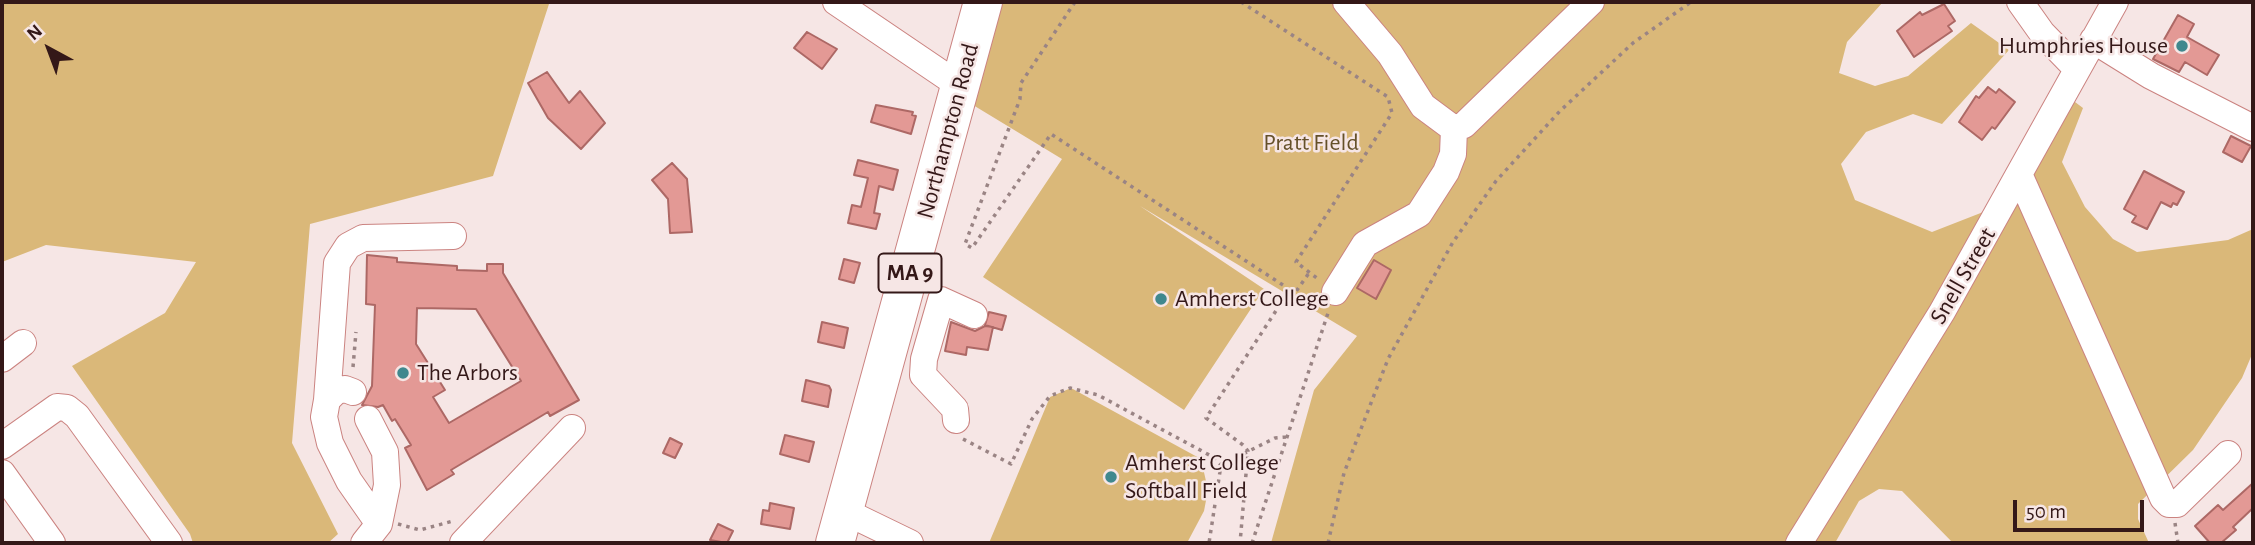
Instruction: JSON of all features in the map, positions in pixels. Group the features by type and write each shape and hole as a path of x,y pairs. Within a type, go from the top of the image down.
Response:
{"highway":[{"name":"Northampton Road","path":"840,527 983,2"}],"street":[{"path":"836,2 960,86"},
{"path":"1346,2 1390,54 1423,106 1454,129"},
{"path":"1454,129 1464,125 1591,2"},
{"path":"2020,2 2042,33 2077,69"},
{"name":"Snell Street","path":"1798,543 1942,312 2115,2"},
{"path":"2093,40 2151,76 2253,128"},
{"path":"1335,292 1365,244 1419,214 1447,172 1453,153 1454,129"},
{"path":"2019,174 2163,498 2169,504 2177,504 2228,454"},
{"path":"371,538 349,481 330,443 324,417 337,263 348,246 363,238 453,236"},
{"path":"962,430 955,409 923,375 924,359 941,300 974,315"},
{"path":"327,400 336,391 345,389 353,382"},
{"path":"2,446 57,407 67,408 77,416 169,543"},
{"path":"368,419 385,452 387,485 371,538"},
{"path":"463,543 572,428"},
{"path":"2,473 52,543"},
{"path":"840,527 910,543"}],"path":[{"path":"1074,2 1021,83 1020,99 965,244 972,248 1051,134 1286,286 1285,297 1206,418 1248,451 1240,543"},
{"path":"1241,2 1388,97 1392,113 1296,262 1335,292 1252,543"},
{"path":"1328,543 1344,473 1388,359 1453,242 1496,181 1560,111 1633,43 1692,2"},
{"path":"1285,297 1290,300 1309,273"},
{"path":"353,382 356,329"},
{"path":"962,430 1011,464 1032,419 1051,396 1070,388 1098,395 1213,457 1221,465"},
{"path":"1221,465 1275,438 1287,437"},
{"path":"1209,543 1221,465"},
{"path":"2174,543 2177,533"}],"green space":[{"path":"2,2 549,4 493,176 310,224 292,443 338,534 328,543 193,543 190,534 72,366 165,313 196,262 46,245 2,262"},
{"name":"Pratt Field","path":"1002,2 1883,2 1847,42 1839,73 1875,86 1908,76 1971,23 2009,50 1942,124 1913,114 1866,132 1841,164 1855,200 1932,232 2014,200 2071,99 2083,108 2062,162 2085,207 2113,239 2137,252 2228,240 2253,229 2253,352 2242,378 2193,450 2138,504 2138,519 2149,543 1953,543 1902,491 1879,489 1859,501 1835,543 1271,543 1314,390 1357,336 1140,206 1264,289 1184,410 983,277 1062,159 973,105"},
{"name":"Amherst College Softball Field","path":"1071,388 1201,459 1208,490 1204,511 1187,543 989,543 1050,397"}],"building":[{"path":"1944,4 1955,21 1948,26 1952,31 1914,57 1897,31 1920,12 1922,15"},
{"name":"Humphries House","path":"2178,15 2194,24 2187,37 2219,55 2207,75 2185,62 2179,72 2153,59"},
{"path":"807,32 837,49 822,69 794,48"},
{"path":"547,72 569,103 580,91 605,123 581,149 548,118 528,83"},
{"path":"1988,87 1996,93 1999,89 2015,102 1995,129 1992,127 1982,140 1959,122 1976,96 1979,98"},
{"path":"876,105 913,112 912,115 916,116 911,134 871,122"},
{"path":"2231,136 2251,146 2242,162 2223,152"},
{"path":"858,160 898,170 893,190 879,186 874,213 880,214 876,229 848,223 852,205 861,207 868,178 854,175"},
{"path":"672,163 687,179 692,232 670,233 668,199 652,180"},
{"path":"2144,171 2184,192 2177,205 2173,203 2171,207 2161,202 2147,229 2132,222 2136,216 2124,209"},
{"name":"The Arbors","path":"367,255 397,258 397,262 457,266 457,270 487,271 487,264 503,264 503,273 579,400 550,416 548,412 451,470 454,474 427,490 405,448 411,445 395,419 392,421 383,405 362,405 372,386 375,305 366,304","holes":["417,308 476,309 521,381 449,423 433,397 445,390 416,344"]},
{"path":"844,259 860,263 854,283 839,279"},
{"path":"1374,260 1391,270 1376,299 1357,288"},
{"path":"989,312 1006,316 1002,330 985,325"},
{"path":"822,322 848,328 844,348 818,342"},
{"path":"951,322 975,331 985,326 993,327 988,350 967,347 966,355 945,351"},
{"path":"806,380 829,386 831,390 828,407 802,401"},
{"path":"785,435 814,442 809,462 780,454"},
{"path":"670,438 682,444 675,458 663,453"},
{"path":"2253,483 2253,508 2233,527 2236,530 2221,543 2210,543 2195,526 2218,505 2223,510"},
{"path":"770,503 794,508 790,529 761,524 763,510 769,511"},
{"path":"718,524 733,531 727,543 710,540"}],"place":[{"name":"Humphries House","path":"2182,46"},
{"name":"Amherst College","path":"1161,299"},
{"name":"The Arbors","path":"403,373"},
{"name":"Amherst College Softball Field","path":"1111,477"}]}
